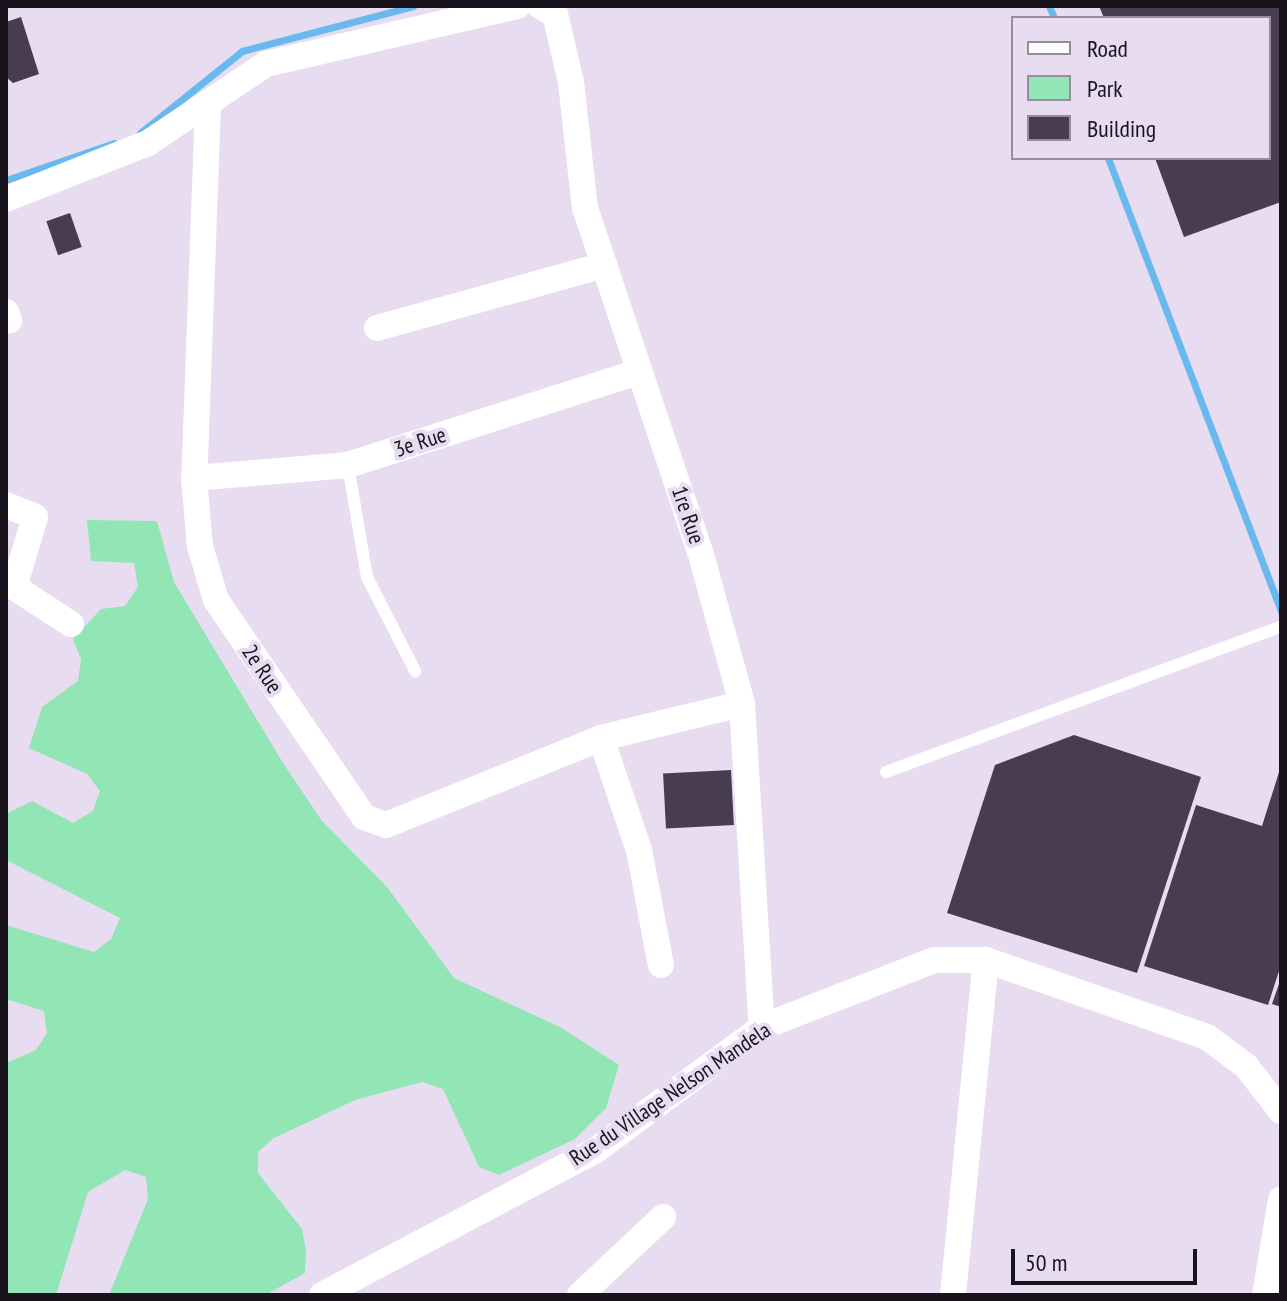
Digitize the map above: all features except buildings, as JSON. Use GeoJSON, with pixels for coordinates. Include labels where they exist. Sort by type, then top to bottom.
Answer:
{"type":"FeatureCollection","features":[{"type":"Feature","properties":{"kind":"street"},"geometry":{"type":"LineString","coordinates":[[6,199],[131,151],[208,105],[266,64],[517,6]]}},
{"type":"Feature","properties":{"kind":"street","name":"1re Rue"},"geometry":{"type":"LineString","coordinates":[[548,10],[585,208],[700,551],[742,704],[762,1027]]}},
{"type":"Feature","properties":{"kind":"street","name":"2e Rue"},"geometry":{"type":"LineString","coordinates":[[208,105],[194,478],[200,546],[216,600],[374,824],[601,738],[742,704]]}},
{"type":"Feature","properties":{"kind":"street"},"geometry":{"type":"LineString","coordinates":[[377,328],[604,265]]}},
{"type":"Feature","properties":{"kind":"street","name":"3e Rue"},"geometry":{"type":"LineString","coordinates":[[194,478],[348,465],[638,372]]}},
{"type":"Feature","properties":{"kind":"street"},"geometry":{"type":"LineString","coordinates":[[6,505],[35,517],[14,587],[71,624]]}},
{"type":"Feature","properties":{"kind":"street"},"geometry":{"type":"LineString","coordinates":[[601,738],[639,850],[661,965]]}},
{"type":"Feature","properties":{"kind":"street","name":"Rue du Village Nelson Mandela"},"geometry":{"type":"LineString","coordinates":[[322,1295],[596,1150],[762,1027],[935,960],[986,960],[1207,1037],[1246,1066],[1281,1111]]}},
{"type":"Feature","properties":{"kind":"street"},"geometry":{"type":"LineString","coordinates":[[953,1295],[986,960]]}},
{"type":"Feature","properties":{"kind":"street"},"geometry":{"type":"LineString","coordinates":[[1265,1295],[1281,1199]]}},
{"type":"Feature","properties":{"kind":"street"},"geometry":{"type":"LineString","coordinates":[[580,1295],[663,1217]]}},
{"type":"Feature","properties":{"kind":"lane"},"geometry":{"type":"LineString","coordinates":[[348,465],[367,577],[415,671]]}},
{"type":"Feature","properties":{"kind":"lane"},"geometry":{"type":"LineString","coordinates":[[886,772],[1281,627]]}},
{"type":"Feature","properties":{"kind":"green space"},"geometry":{"type":"Polygon","coordinates":[[[87,520],[157,521],[174,582],[283,763],[322,821],[387,887],[454,978],[560,1027],[619,1065],[606,1108],[575,1139],[499,1175],[479,1167],[443,1089],[422,1082],[355,1100],[274,1138],[258,1152],[258,1173],[302,1229],[306,1250],[305,1273],[265,1295],[109,1295],[148,1199],[146,1177],[125,1170],[88,1192],[56,1295],[6,1295],[6,1063],[36,1050],[47,1033],[44,1011],[6,999],[6,925],[94,952],[111,939],[120,918],[6,860],[6,814],[32,801],[73,823],[93,811],[100,791],[87,774],[29,748],[42,707],[78,681],[81,659],[73,639],[101,609],[125,606],[138,587],[134,563],[91,561],[87,520]]]}},
{"type":"Feature","properties":{"kind":"waterway"},"geometry":{"type":"LineString","coordinates":[[140,133],[242,51],[413,6]]}},
{"type":"Feature","properties":{"kind":"waterway"},"geometry":{"type":"LineString","coordinates":[[1049,6],[1053,16]]}},
{"type":"Feature","properties":{"kind":"waterway"},"geometry":{"type":"LineString","coordinates":[[6,180],[114,143]]}},
{"type":"Feature","properties":{"kind":"waterway"},"geometry":{"type":"LineString","coordinates":[[1109,160],[1281,611]]}}]}
